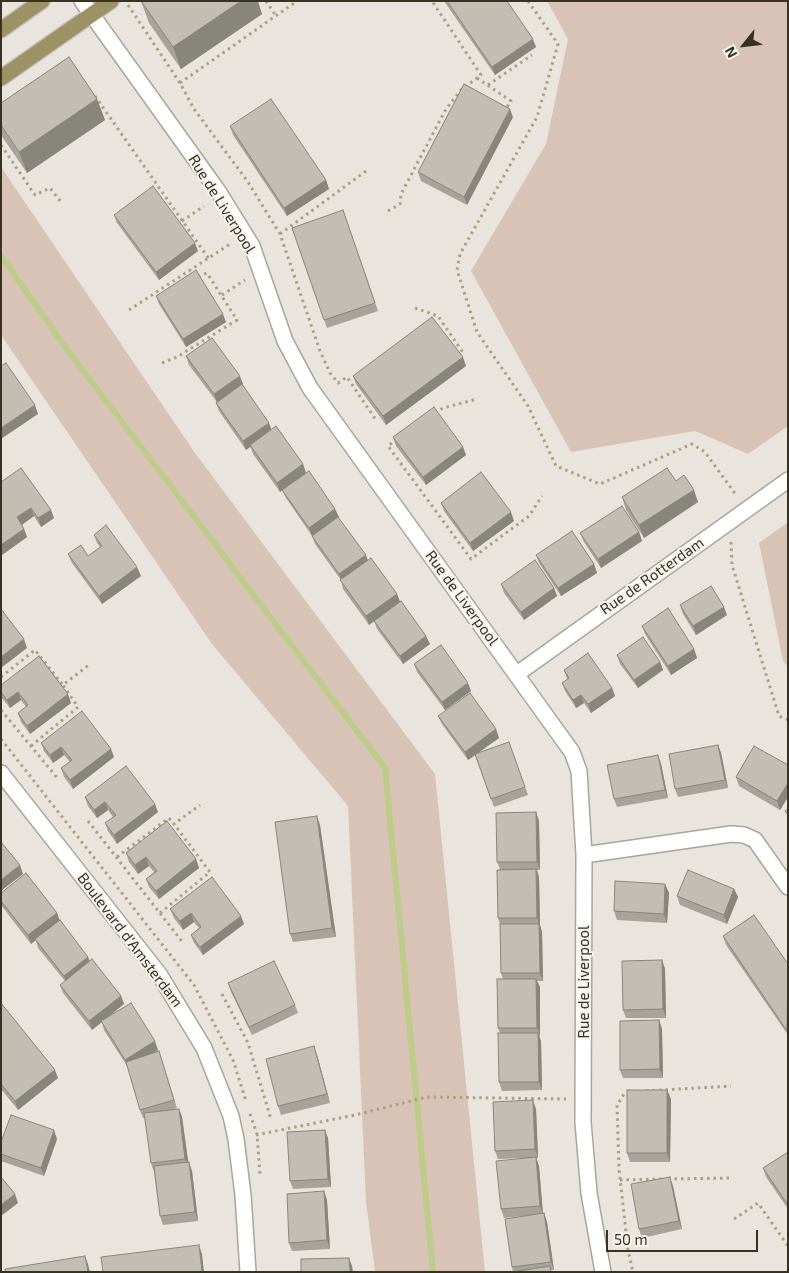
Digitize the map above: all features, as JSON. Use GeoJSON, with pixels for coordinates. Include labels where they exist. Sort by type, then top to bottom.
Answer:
{"type":"FeatureCollection","features":[{"type":"Feature","properties":{"kind":"main road"},"geometry":{"type":"LineString","coordinates":[[1,30],[42,1]]}},
{"type":"Feature","properties":{"kind":"main road"},"geometry":{"type":"LineString","coordinates":[[1,78],[111,1]]}},
{"type":"Feature","properties":{"kind":"street","name":"Rue de Liverpool"},"geometry":{"type":"LineString","coordinates":[[82,1],[218,191],[252,246],[285,341],[310,388],[572,752],[579,770],[584,855],[583,1122],[589,1193],[603,1272]]}},
{"type":"Feature","properties":{"kind":"street","name":"Rue de Rotterdam"},"geometry":{"type":"LineString","coordinates":[[517,674],[788,480]]}},
{"type":"Feature","properties":{"kind":"street","name":"Boulevard d'Amsterdam"},"geometry":{"type":"LineString","coordinates":[[1,773],[159,974],[176,999],[204,1048],[230,1116],[236,1139],[243,1195],[248,1272]]}},
{"type":"Feature","properties":{"kind":"street"},"geometry":{"type":"LineString","coordinates":[[584,855],[731,834],[744,835],[755,840],[788,888]]}},
{"type":"Feature","properties":{"kind":"path"},"geometry":{"type":"LineString","coordinates":[[266,1],[276,16]]}},
{"type":"Feature","properties":{"kind":"path"},"geometry":{"type":"LineString","coordinates":[[180,82],[297,1]]}},
{"type":"Feature","properties":{"kind":"path"},"geometry":{"type":"LineString","coordinates":[[388,211],[400,204],[401,194],[446,109],[461,90],[481,75],[432,1]]}},
{"type":"Feature","properties":{"kind":"path"},"geometry":{"type":"LineString","coordinates":[[528,1],[558,44],[537,117],[460,254],[457,270],[477,332],[528,406],[556,466],[600,484],[692,444],[705,452],[729,483],[745,510]]}},
{"type":"Feature","properties":{"kind":"path"},"geometry":{"type":"LineString","coordinates":[[488,85],[532,55]]}},
{"type":"Feature","properties":{"kind":"path"},"geometry":{"type":"LineString","coordinates":[[477,78],[511,101],[506,109]]}},
{"type":"Feature","properties":{"kind":"path"},"geometry":{"type":"LineString","coordinates":[[94,94],[209,259]]}},
{"type":"Feature","properties":{"kind":"path"},"geometry":{"type":"LineString","coordinates":[[1,144],[35,195],[50,188],[61,202]]}},
{"type":"Feature","properties":{"kind":"path"},"geometry":{"type":"LineString","coordinates":[[280,234],[366,171]]}},
{"type":"Feature","properties":{"kind":"path"},"geometry":{"type":"LineString","coordinates":[[182,221],[204,206]]}},
{"type":"Feature","properties":{"kind":"path"},"geometry":{"type":"LineString","coordinates":[[129,310],[230,244]]}},
{"type":"Feature","properties":{"kind":"path"},"geometry":{"type":"LineString","coordinates":[[162,363],[177,357],[237,320],[208,272],[197,276],[192,270]]}},
{"type":"Feature","properties":{"kind":"path"},"geometry":{"type":"LineString","coordinates":[[222,295],[246,280]]}},
{"type":"Feature","properties":{"kind":"path"},"geometry":{"type":"LineString","coordinates":[[416,308],[438,316],[464,354]]}},
{"type":"Feature","properties":{"kind":"path"},"geometry":{"type":"LineString","coordinates":[[428,416],[443,408],[476,398]]}},
{"type":"Feature","properties":{"kind":"path"},"geometry":{"type":"LineString","coordinates":[[401,435],[388,446],[471,559],[529,516],[542,496]]}},
{"type":"Feature","properties":{"kind":"path"},"geometry":{"type":"LineString","coordinates":[[728,522],[732,565],[779,716],[788,720]]}},
{"type":"Feature","properties":{"kind":"path"},"geometry":{"type":"LineString","coordinates":[[1,677],[35,650],[78,707],[31,746]]}},
{"type":"Feature","properties":{"kind":"path"},"geometry":{"type":"LineString","coordinates":[[63,685],[90,664]]}},
{"type":"Feature","properties":{"kind":"path"},"geometry":{"type":"LineString","coordinates":[[1,710],[59,780]]}},
{"type":"Feature","properties":{"kind":"path"},"geometry":{"type":"LineString","coordinates":[[174,824],[200,805]]}},
{"type":"Feature","properties":{"kind":"path"},"geometry":{"type":"LineString","coordinates":[[117,857],[169,818],[174,824],[210,872],[160,913]]}},
{"type":"Feature","properties":{"kind":"path"},"geometry":{"type":"LineString","coordinates":[[88,821],[184,944]]}},
{"type":"Feature","properties":{"kind":"path"},"geometry":{"type":"LineString","coordinates":[[222,994],[248,1043],[272,1119]]}},
{"type":"Feature","properties":{"kind":"path"},"geometry":{"type":"LineString","coordinates":[[643,1091],[732,1086]]}},
{"type":"Feature","properties":{"kind":"path"},"geometry":{"type":"LineString","coordinates":[[633,1272],[628,1250],[620,1180],[617,1106],[624,1094],[634,1093]]}},
{"type":"Feature","properties":{"kind":"path"},"geometry":{"type":"LineString","coordinates":[[236,1139],[355,1115],[427,1097],[584,1100]]}},
{"type":"Feature","properties":{"kind":"path"},"geometry":{"type":"LineString","coordinates":[[620,1180],[733,1178]]}},
{"type":"Feature","properties":{"kind":"path"},"geometry":{"type":"LineString","coordinates":[[734,1219],[758,1203],[788,1246]]}},
{"type":"Feature","properties":{"kind":"shaded area"},"geometry":{"type":"Polygon","coordinates":[[[547,1],[788,1],[788,426],[748,454],[695,431],[571,452],[471,271],[546,144],[568,39],[547,1]]]}},
{"type":"Feature","properties":{"kind":"shaded area"},"geometry":{"type":"Polygon","coordinates":[[[1,167],[195,453],[435,774],[485,1272],[375,1272],[366,1202],[348,806],[212,644],[1,335],[1,167]]]}},
{"type":"Feature","properties":{"kind":"shaded area"},"geometry":{"type":"Polygon","coordinates":[[[788,522],[788,667],[783,661],[759,543],[788,522]]]}},
{"type":"Feature","properties":{"kind":"building"},"geometry":{"type":"Polygon","coordinates":[[[141,1],[241,1],[173,47],[141,1]]]}},
{"type":"Feature","properties":{"kind":"building"},"geometry":{"type":"Polygon","coordinates":[[[447,1],[507,1],[533,39],[492,67],[447,1]]]}},
{"type":"Feature","properties":{"kind":"building"},"geometry":{"type":"Polygon","coordinates":[[[69,57],[97,99],[19,152],[1,125],[1,103],[69,57]]]}},
{"type":"Feature","properties":{"kind":"building"},"geometry":{"type":"Polygon","coordinates":[[[464,84],[510,109],[464,197],[418,172],[464,84]]]}},
{"type":"Feature","properties":{"kind":"building"},"geometry":{"type":"Polygon","coordinates":[[[271,99],[326,180],[284,208],[230,126],[271,99]]]}},
{"type":"Feature","properties":{"kind":"building"},"geometry":{"type":"Polygon","coordinates":[[[153,186],[195,243],[156,272],[114,215],[153,186]]]}},
{"type":"Feature","properties":{"kind":"building"},"geometry":{"type":"Polygon","coordinates":[[[343,210],[375,303],[324,320],[292,228],[343,210]]]}},
{"type":"Feature","properties":{"kind":"building"},"geometry":{"type":"Polygon","coordinates":[[[196,270],[223,314],[183,339],[156,296],[196,270]]]}},
{"type":"Feature","properties":{"kind":"building"},"geometry":{"type":"Polygon","coordinates":[[[432,317],[463,357],[383,416],[353,376],[432,317]]]}},
{"type":"Feature","properties":{"kind":"building"},"geometry":{"type":"Polygon","coordinates":[[[212,338],[240,376],[214,394],[186,356],[212,338]]]}},
{"type":"Feature","properties":{"kind":"building"},"geometry":{"type":"Polygon","coordinates":[[[6,363],[35,405],[1,428],[1,366],[6,363]]]}},
{"type":"Feature","properties":{"kind":"building"},"geometry":{"type":"Polygon","coordinates":[[[242,384],[269,423],[243,441],[216,403],[242,384]]]}},
{"type":"Feature","properties":{"kind":"building"},"geometry":{"type":"Polygon","coordinates":[[[434,407],[463,447],[423,477],[393,437],[434,407]]]}},
{"type":"Feature","properties":{"kind":"building"},"geometry":{"type":"Polygon","coordinates":[[[276,426],[303,464],[277,483],[250,445],[276,426]]]}},
{"type":"Feature","properties":{"kind":"building"},"geometry":{"type":"Polygon","coordinates":[[[21,468],[51,510],[38,518],[31,508],[17,517],[24,529],[1,545],[1,482],[21,468]]]}},
{"type":"Feature","properties":{"kind":"building"},"geometry":{"type":"Polygon","coordinates":[[[667,468],[676,481],[684,475],[694,490],[639,525],[622,497],[667,468]]]}},
{"type":"Feature","properties":{"kind":"building"},"geometry":{"type":"Polygon","coordinates":[[[309,471],[335,509],[309,528],[282,490],[309,471]]]}},
{"type":"Feature","properties":{"kind":"building"},"geometry":{"type":"Polygon","coordinates":[[[481,472],[511,512],[470,543],[441,503],[481,472]]]}},
{"type":"Feature","properties":{"kind":"building"},"geometry":{"type":"Polygon","coordinates":[[[622,506],[639,532],[598,559],[580,533],[622,506]]]}},
{"type":"Feature","properties":{"kind":"building"},"geometry":{"type":"Polygon","coordinates":[[[338,517],[366,555],[339,574],[312,536],[338,517]]]}},
{"type":"Feature","properties":{"kind":"building"},"geometry":{"type":"Polygon","coordinates":[[[106,525],[137,567],[99,596],[68,554],[81,545],[88,556],[102,546],[94,535],[106,525]]]}},
{"type":"Feature","properties":{"kind":"building"},"geometry":{"type":"Polygon","coordinates":[[[572,531],[594,564],[558,588],[536,555],[572,531]]]}},
{"type":"Feature","properties":{"kind":"building"},"geometry":{"type":"Polygon","coordinates":[[[371,558],[397,594],[366,616],[340,580],[371,558]]]}},
{"type":"Feature","properties":{"kind":"building"},"geometry":{"type":"Polygon","coordinates":[[[535,560],[554,588],[521,612],[501,584],[535,560]]]}},
{"type":"Feature","properties":{"kind":"building"},"geometry":{"type":"Polygon","coordinates":[[[711,586],[724,607],[693,626],[680,605],[711,586]]]}},
{"type":"Feature","properties":{"kind":"building"},"geometry":{"type":"Polygon","coordinates":[[[401,601],[426,636],[400,656],[374,621],[401,601]]]}},
{"type":"Feature","properties":{"kind":"building"},"geometry":{"type":"Polygon","coordinates":[[[668,608],[694,649],[668,666],[642,626],[668,608]]]}},
{"type":"Feature","properties":{"kind":"building"},"geometry":{"type":"Polygon","coordinates":[[[1,609],[24,639],[1,657],[1,609]]]}},
{"type":"Feature","properties":{"kind":"building"},"geometry":{"type":"Polygon","coordinates":[[[643,637],[660,662],[634,680],[617,655],[643,637]]]}},
{"type":"Feature","properties":{"kind":"building"},"geometry":{"type":"Polygon","coordinates":[[[441,645],[468,683],[442,702],[414,664],[441,645]]]}},
{"type":"Feature","properties":{"kind":"building"},"geometry":{"type":"Polygon","coordinates":[[[588,653],[612,688],[588,704],[581,695],[573,700],[562,683],[569,678],[564,670],[588,653]]]}},
{"type":"Feature","properties":{"kind":"building"},"geometry":{"type":"Polygon","coordinates":[[[39,656],[68,694],[27,726],[18,713],[28,705],[18,692],[7,700],[1,692],[1,685],[39,656]]]}},
{"type":"Feature","properties":{"kind":"building"},"geometry":{"type":"Polygon","coordinates":[[[470,693],[496,729],[465,752],[438,716],[470,693]]]}},
{"type":"Feature","properties":{"kind":"building"},"geometry":{"type":"Polygon","coordinates":[[[82,711],[111,749],[70,780],[61,768],[72,760],[61,747],[50,755],[41,743],[82,711]]]}},
{"type":"Feature","properties":{"kind":"building"},"geometry":{"type":"Polygon","coordinates":[[[509,742],[525,787],[491,799],[475,754],[509,742]]]}},
{"type":"Feature","properties":{"kind":"building"},"geometry":{"type":"Polygon","coordinates":[[[718,745],[725,780],[675,789],[669,754],[718,745]]]}},
{"type":"Feature","properties":{"kind":"building"},"geometry":{"type":"Polygon","coordinates":[[[754,746],[788,765],[788,783],[777,801],[736,777],[754,746]]]}},
{"type":"Feature","properties":{"kind":"building"},"geometry":{"type":"Polygon","coordinates":[[[658,755],[665,790],[614,799],[607,765],[658,755]]]}},
{"type":"Feature","properties":{"kind":"building"},"geometry":{"type":"Polygon","coordinates":[[[126,766],[155,804],[114,835],[105,823],[116,815],[105,802],[94,810],[85,797],[126,766]]]}},
{"type":"Feature","properties":{"kind":"building"},"geometry":{"type":"Polygon","coordinates":[[[536,812],[537,862],[497,862],[496,813],[536,812]]]}},
{"type":"Feature","properties":{"kind":"building"},"geometry":{"type":"Polygon","coordinates":[[[317,816],[332,928],[290,934],[275,822],[317,816]]]}},
{"type":"Feature","properties":{"kind":"building"},"geometry":{"type":"Polygon","coordinates":[[[167,821],[196,859],[156,891],[146,879],[157,871],[146,857],[135,865],[126,853],[167,821]]]}},
{"type":"Feature","properties":{"kind":"building"},"geometry":{"type":"Polygon","coordinates":[[[1,842],[20,865],[1,880],[1,842]]]}},
{"type":"Feature","properties":{"kind":"building"},"geometry":{"type":"Polygon","coordinates":[[[536,869],[537,918],[498,918],[497,870],[536,869]]]}},
{"type":"Feature","properties":{"kind":"building"},"geometry":{"type":"Polygon","coordinates":[[[688,870],[734,889],[724,915],[677,896],[688,870]]]}},
{"type":"Feature","properties":{"kind":"building"},"geometry":{"type":"Polygon","coordinates":[[[26,873],[57,913],[28,935],[1,901],[1,893],[26,873]]]}},
{"type":"Feature","properties":{"kind":"building"},"geometry":{"type":"Polygon","coordinates":[[[212,877],[241,916],[200,947],[191,935],[201,927],[191,913],[180,921],[170,909],[212,877]]]}},
{"type":"Feature","properties":{"kind":"building"},"geometry":{"type":"Polygon","coordinates":[[[615,881],[665,884],[664,914],[614,911],[615,881]]]}},
{"type":"Feature","properties":{"kind":"building"},"geometry":{"type":"Polygon","coordinates":[[[754,915],[788,964],[787,1031],[723,936],[754,915]]]}},
{"type":"Feature","properties":{"kind":"building"},"geometry":{"type":"Polygon","coordinates":[[[60,920],[88,957],[64,976],[35,939],[60,920]]]}},
{"type":"Feature","properties":{"kind":"building"},"geometry":{"type":"Polygon","coordinates":[[[500,924],[539,924],[540,973],[501,973],[500,924]]]}},
{"type":"Feature","properties":{"kind":"building"},"geometry":{"type":"Polygon","coordinates":[[[92,959],[121,996],[89,1021],[60,985],[92,959]]]}},
{"type":"Feature","properties":{"kind":"building"},"geometry":{"type":"Polygon","coordinates":[[[662,960],[663,1009],[623,1010],[622,961],[662,960]]]}},
{"type":"Feature","properties":{"kind":"building"},"geometry":{"type":"Polygon","coordinates":[[[274,961],[295,1005],[249,1027],[228,983],[274,961]]]}},
{"type":"Feature","properties":{"kind":"building"},"geometry":{"type":"Polygon","coordinates":[[[497,979],[536,979],[537,1028],[498,1028],[497,979]]]}},
{"type":"Feature","properties":{"kind":"building"},"geometry":{"type":"Polygon","coordinates":[[[1,1003],[55,1070],[15,1101],[1,1084],[1,1003]]]}},
{"type":"Feature","properties":{"kind":"building"},"geometry":{"type":"Polygon","coordinates":[[[131,1003],[155,1041],[125,1060],[101,1021],[131,1003]]]}},
{"type":"Feature","properties":{"kind":"building"},"geometry":{"type":"Polygon","coordinates":[[[659,1020],[660,1069],[620,1070],[620,1021],[659,1020]]]}},
{"type":"Feature","properties":{"kind":"building"},"geometry":{"type":"Polygon","coordinates":[[[498,1033],[538,1033],[539,1082],[499,1082],[498,1033]]]}},
{"type":"Feature","properties":{"kind":"building"},"geometry":{"type":"Polygon","coordinates":[[[314,1046],[327,1094],[278,1106],[266,1059],[314,1046]]]}},
{"type":"Feature","properties":{"kind":"building"},"geometry":{"type":"Polygon","coordinates":[[[159,1051],[174,1100],[140,1110],[126,1062],[159,1051]]]}},
{"type":"Feature","properties":{"kind":"building"},"geometry":{"type":"Polygon","coordinates":[[[627,1090],[667,1090],[667,1153],[627,1153],[627,1090]]]}},
{"type":"Feature","properties":{"kind":"building"},"geometry":{"type":"Polygon","coordinates":[[[533,1100],[535,1149],[495,1151],[493,1102],[533,1100]]]}},
{"type":"Feature","properties":{"kind":"building"},"geometry":{"type":"Polygon","coordinates":[[[179,1109],[185,1159],[151,1163],[144,1113],[179,1109]]]}},
{"type":"Feature","properties":{"kind":"building"},"geometry":{"type":"Polygon","coordinates":[[[11,1115],[54,1130],[41,1168],[1,1154],[1,1142],[11,1115]]]}},
{"type":"Feature","properties":{"kind":"building"},"geometry":{"type":"Polygon","coordinates":[[[325,1130],[328,1179],[290,1181],[287,1132],[325,1130]]]}},
{"type":"Feature","properties":{"kind":"building"},"geometry":{"type":"Polygon","coordinates":[[[788,1152],[788,1205],[763,1168],[788,1152]]]}},
{"type":"Feature","properties":{"kind":"building"},"geometry":{"type":"Polygon","coordinates":[[[536,1157],[540,1206],[501,1209],[496,1161],[536,1157]]]}},
{"type":"Feature","properties":{"kind":"building"},"geometry":{"type":"Polygon","coordinates":[[[189,1162],[195,1212],[160,1216],[154,1166],[189,1162]]]}},
{"type":"Feature","properties":{"kind":"building"},"geometry":{"type":"Polygon","coordinates":[[[1,1177],[15,1194],[1,1205],[1,1177]]]}},
{"type":"Feature","properties":{"kind":"building"},"geometry":{"type":"Polygon","coordinates":[[[670,1177],[679,1221],[639,1229],[631,1184],[670,1177]]]}},
{"type":"Feature","properties":{"kind":"building"},"geometry":{"type":"Polygon","coordinates":[[[324,1191],[327,1240],[289,1243],[287,1194],[324,1191]]]}},
{"type":"Feature","properties":{"kind":"building"},"geometry":{"type":"Polygon","coordinates":[[[544,1213],[551,1262],[512,1267],[505,1219],[544,1213]]]}},
{"type":"Feature","properties":{"kind":"building"},"geometry":{"type":"Polygon","coordinates":[[[199,1245],[202,1272],[103,1272],[101,1257],[199,1245]]]}},
{"type":"Feature","properties":{"kind":"building"},"geometry":{"type":"Polygon","coordinates":[[[85,1256],[88,1272],[5,1272],[5,1269],[85,1256]]]}},
{"type":"Feature","properties":{"kind":"building"},"geometry":{"type":"Polygon","coordinates":[[[349,1258],[350,1272],[301,1272],[301,1259],[349,1258]]]}},
{"type":"Feature","properties":{"kind":"building"},"geometry":{"type":"Polygon","coordinates":[[[550,1266],[551,1272],[512,1272],[550,1266]]]}},
{"type":"Feature","properties":{"kind":"waterway"},"geometry":{"type":"LineString","coordinates":[[1,256],[69,352],[385,768],[433,1272]]}}]}
